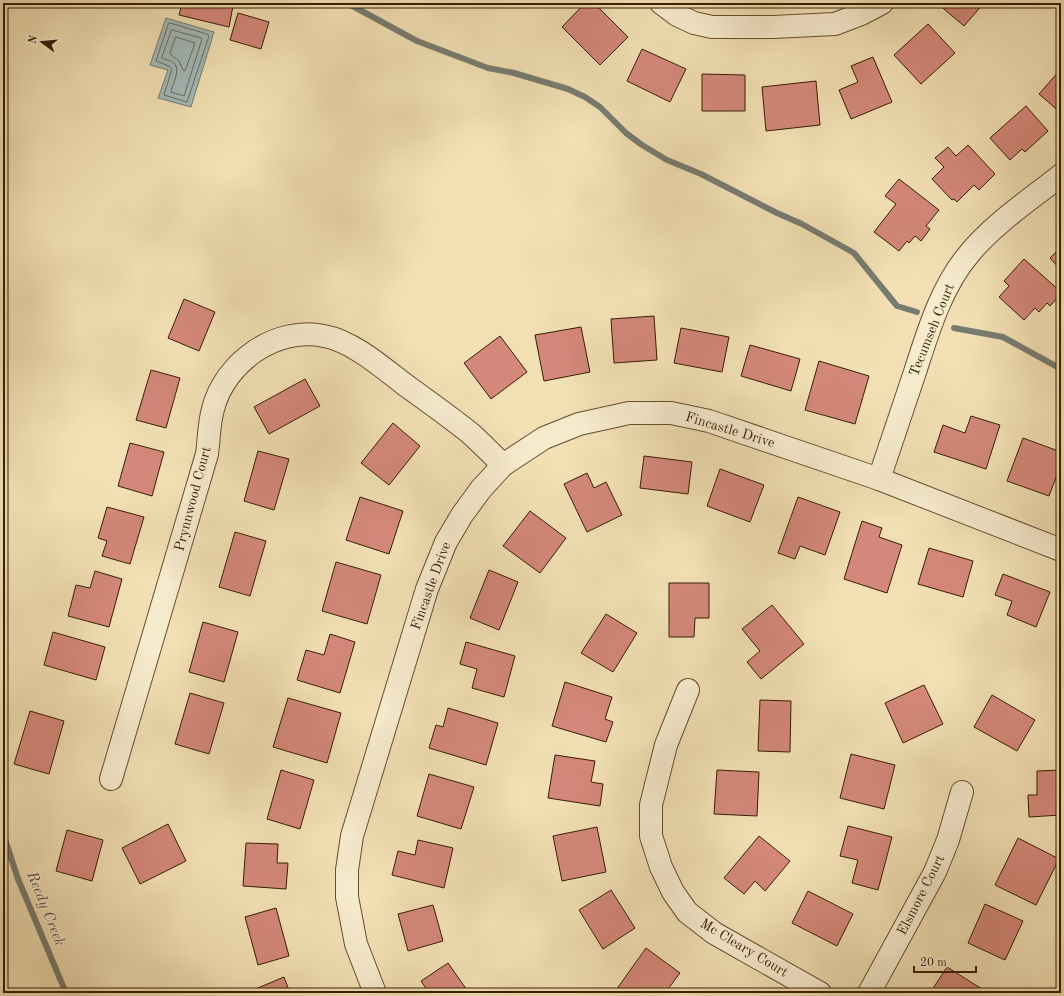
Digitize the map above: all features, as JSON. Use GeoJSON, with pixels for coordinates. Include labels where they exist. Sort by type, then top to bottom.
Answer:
{"type":"FeatureCollection","features":[{"type":"Feature","properties":{"kind":"street"},"geometry":{"type":"LineString","coordinates":[[661,3],[677,15],[694,23],[712,27],[773,27],[834,24],[860,14],[882,3]]}},
{"type":"Feature","properties":{"kind":"street","name":"Tecumseh Court"},"geometry":{"type":"LineString","coordinates":[[879,479],[925,342],[940,303],[951,281],[968,254],[989,233],[1061,175]]}},
{"type":"Feature","properties":{"kind":"street","name":"Prynnwood Court"},"geometry":{"type":"LineString","coordinates":[[111,779],[208,454],[213,409],[219,392],[229,374],[243,360],[270,342],[299,334],[324,336],[344,343],[375,362],[470,434],[503,465]]}},
{"type":"Feature","properties":{"kind":"street","name":"Fincastle Drive"},"geometry":{"type":"LineString","coordinates":[[375,993],[356,944],[347,897],[347,870],[352,836],[427,589],[446,542],[462,515],[481,489],[503,465],[544,438],[579,424],[629,412],[671,413],[709,421],[879,479],[1061,550]]}},
{"type":"Feature","properties":{"kind":"street","name":"Mc Cleary Court"},"geometry":{"type":"LineString","coordinates":[[688,690],[666,745],[651,805],[651,836],[661,867],[673,892],[687,912],[714,933],[820,993]]}},
{"type":"Feature","properties":{"kind":"street","name":"Elsmore Court"},"geometry":{"type":"LineString","coordinates":[[869,993],[935,872],[948,840],[962,792]]}},
{"type":"Feature","properties":{"kind":"water"},"geometry":{"type":"Polygon","coordinates":[[[166,18],[214,32],[191,107],[158,98],[168,70],[150,65],[166,18]]]}},
{"type":"Feature","properties":{"kind":"building"},"geometry":{"type":"Polygon","coordinates":[[[182,3],[218,3],[233,6],[229,27],[179,15],[182,3]]]}},
{"type":"Feature","properties":{"kind":"building"},"geometry":{"type":"Polygon","coordinates":[[[585,3],[594,3],[628,37],[600,65],[562,27],[585,3]]]}},
{"type":"Feature","properties":{"kind":"building"},"geometry":{"type":"Polygon","coordinates":[[[937,3],[984,3],[964,26],[937,3]]]}},
{"type":"Feature","properties":{"kind":"building"},"geometry":{"type":"Polygon","coordinates":[[[238,13],[269,22],[261,49],[230,40],[238,13]]]}},
{"type":"Feature","properties":{"kind":"building"},"geometry":{"type":"Polygon","coordinates":[[[928,24],[955,53],[921,84],[894,55],[928,24]]]}},
{"type":"Feature","properties":{"kind":"building"},"geometry":{"type":"Polygon","coordinates":[[[642,49],[686,69],[670,102],[627,81],[642,49]]]}},
{"type":"Feature","properties":{"kind":"building"},"geometry":{"type":"Polygon","coordinates":[[[873,57],[892,102],[851,119],[839,90],[858,82],[851,66],[873,57]]]}},
{"type":"Feature","properties":{"kind":"building"},"geometry":{"type":"Polygon","coordinates":[[[1061,69],[1061,113],[1039,94],[1061,69]]]}},
{"type":"Feature","properties":{"kind":"building"},"geometry":{"type":"Polygon","coordinates":[[[702,74],[745,75],[745,111],[702,111],[702,74]]]}},
{"type":"Feature","properties":{"kind":"building"},"geometry":{"type":"Polygon","coordinates":[[[816,81],[820,125],[766,131],[762,87],[816,81]]]}},
{"type":"Feature","properties":{"kind":"building"},"geometry":{"type":"Polygon","coordinates":[[[1026,106],[1048,131],[1025,152],[1022,149],[1010,160],[990,138],[1026,106]]]}},
{"type":"Feature","properties":{"kind":"building"},"geometry":{"type":"Polygon","coordinates":[[[968,145],[995,174],[979,190],[974,185],[957,202],[954,199],[952,200],[932,179],[944,167],[935,158],[948,147],[956,156],[968,145]]]}},
{"type":"Feature","properties":{"kind":"building"},"geometry":{"type":"Polygon","coordinates":[[[899,179],[939,210],[926,226],[930,229],[921,241],[915,236],[909,243],[907,241],[899,251],[874,232],[896,204],[885,196],[899,179]]]}},
{"type":"Feature","properties":{"kind":"building"},"geometry":{"type":"Polygon","coordinates":[[[1061,247],[1061,270],[1050,258],[1061,247]]]}},
{"type":"Feature","properties":{"kind":"building"},"geometry":{"type":"Polygon","coordinates":[[[1024,259],[1061,292],[1061,294],[1050,306],[1047,303],[1039,312],[1035,308],[1024,320],[999,297],[1009,286],[1004,281],[1024,259]]]}},
{"type":"Feature","properties":{"kind":"building"},"geometry":{"type":"Polygon","coordinates":[[[184,299],[215,312],[199,351],[168,338],[184,299]]]}},
{"type":"Feature","properties":{"kind":"building"},"geometry":{"type":"Polygon","coordinates":[[[654,316],[657,360],[614,363],[611,319],[654,316]]]}},
{"type":"Feature","properties":{"kind":"building"},"geometry":{"type":"Polygon","coordinates":[[[581,327],[590,372],[544,381],[535,335],[581,327]]]}},
{"type":"Feature","properties":{"kind":"building"},"geometry":{"type":"Polygon","coordinates":[[[681,328],[729,337],[722,372],[674,363],[681,328]]]}},
{"type":"Feature","properties":{"kind":"building"},"geometry":{"type":"Polygon","coordinates":[[[500,336],[527,372],[491,399],[464,363],[500,336]]]}},
{"type":"Feature","properties":{"kind":"building"},"geometry":{"type":"Polygon","coordinates":[[[750,345],[800,359],[791,391],[741,376],[750,345]]]}},
{"type":"Feature","properties":{"kind":"building"},"geometry":{"type":"Polygon","coordinates":[[[819,361],[869,376],[855,424],[805,410],[819,361]]]}},
{"type":"Feature","properties":{"kind":"building"},"geometry":{"type":"Polygon","coordinates":[[[151,370],[180,378],[166,428],[136,420],[151,370]]]}},
{"type":"Feature","properties":{"kind":"building"},"geometry":{"type":"Polygon","coordinates":[[[305,379],[320,406],[269,434],[254,407],[305,379]]]}},
{"type":"Feature","properties":{"kind":"building"},"geometry":{"type":"Polygon","coordinates":[[[971,416],[1000,425],[986,469],[934,452],[943,425],[965,433],[971,416]]]}},
{"type":"Feature","properties":{"kind":"building"},"geometry":{"type":"Polygon","coordinates":[[[393,423],[420,446],[389,485],[361,463],[393,423]]]}},
{"type":"Feature","properties":{"kind":"building"},"geometry":{"type":"Polygon","coordinates":[[[1023,438],[1061,452],[1061,464],[1049,496],[1007,481],[1023,438]]]}},
{"type":"Feature","properties":{"kind":"building"},"geometry":{"type":"Polygon","coordinates":[[[130,443],[164,452],[152,496],[118,486],[130,443]]]}},
{"type":"Feature","properties":{"kind":"building"},"geometry":{"type":"Polygon","coordinates":[[[258,451],[289,459],[274,510],[244,501],[258,451]]]}},
{"type":"Feature","properties":{"kind":"building"},"geometry":{"type":"Polygon","coordinates":[[[644,456],[692,462],[688,494],[640,488],[644,456]]]}},
{"type":"Feature","properties":{"kind":"building"},"geometry":{"type":"Polygon","coordinates":[[[720,469],[764,485],[750,522],[707,506],[720,469]]]}},
{"type":"Feature","properties":{"kind":"building"},"geometry":{"type":"Polygon","coordinates":[[[587,473],[594,488],[606,482],[622,515],[587,532],[564,484],[587,473]]]}},
{"type":"Feature","properties":{"kind":"building"},"geometry":{"type":"Polygon","coordinates":[[[360,497],[403,511],[389,554],[346,540],[360,497]]]}},
{"type":"Feature","properties":{"kind":"building"},"geometry":{"type":"Polygon","coordinates":[[[798,497],[840,512],[825,555],[800,546],[795,559],[778,553],[798,497]]]}},
{"type":"Feature","properties":{"kind":"building"},"geometry":{"type":"Polygon","coordinates":[[[107,507],[144,517],[130,564],[102,556],[107,541],[98,538],[107,507]]]}},
{"type":"Feature","properties":{"kind":"building"},"geometry":{"type":"Polygon","coordinates":[[[530,511],[566,538],[540,573],[503,546],[530,511]]]}},
{"type":"Feature","properties":{"kind":"building"},"geometry":{"type":"Polygon","coordinates":[[[862,521],[882,528],[879,537],[902,545],[887,593],[844,579],[862,521]]]}},
{"type":"Feature","properties":{"kind":"building"},"geometry":{"type":"Polygon","coordinates":[[[235,532],[266,541],[250,596],[219,587],[235,532]]]}},
{"type":"Feature","properties":{"kind":"building"},"geometry":{"type":"Polygon","coordinates":[[[929,548],[973,561],[963,597],[918,584],[929,548]]]}},
{"type":"Feature","properties":{"kind":"building"},"geometry":{"type":"Polygon","coordinates":[[[336,562],[381,575],[367,624],[322,611],[336,562]]]}},
{"type":"Feature","properties":{"kind":"building"},"geometry":{"type":"Polygon","coordinates":[[[489,570],[518,582],[499,630],[470,618],[489,570]]]}},
{"type":"Feature","properties":{"kind":"building"},"geometry":{"type":"Polygon","coordinates":[[[95,571],[122,579],[109,627],[68,616],[76,585],[90,588],[95,571]]]}},
{"type":"Feature","properties":{"kind":"building"},"geometry":{"type":"Polygon","coordinates":[[[1003,574],[1050,592],[1036,627],[1007,615],[1012,601],[995,595],[1003,574]]]}},
{"type":"Feature","properties":{"kind":"building"},"geometry":{"type":"Polygon","coordinates":[[[669,583],[709,583],[709,618],[695,618],[694,637],[669,637],[669,583]]]}},
{"type":"Feature","properties":{"kind":"building"},"geometry":{"type":"Polygon","coordinates":[[[772,605],[804,644],[761,679],[747,662],[760,651],[742,629],[772,605]]]}},
{"type":"Feature","properties":{"kind":"building"},"geometry":{"type":"Polygon","coordinates":[[[606,614],[637,633],[613,672],[581,653],[606,614]]]}},
{"type":"Feature","properties":{"kind":"building"},"geometry":{"type":"Polygon","coordinates":[[[203,622],[238,632],[224,682],[189,672],[203,622]]]}},
{"type":"Feature","properties":{"kind":"building"},"geometry":{"type":"Polygon","coordinates":[[[53,632],[105,647],[96,680],[44,665],[53,632]]]}},
{"type":"Feature","properties":{"kind":"building"},"geometry":{"type":"Polygon","coordinates":[[[330,634],[355,642],[340,693],[297,680],[306,650],[324,655],[330,634]]]}},
{"type":"Feature","properties":{"kind":"building"},"geometry":{"type":"Polygon","coordinates":[[[466,642],[515,656],[504,697],[472,688],[477,669],[460,664],[466,642]]]}},
{"type":"Feature","properties":{"kind":"building"},"geometry":{"type":"Polygon","coordinates":[[[565,682],[612,697],[605,719],[613,722],[606,742],[552,726],[565,682]]]}},
{"type":"Feature","properties":{"kind":"building"},"geometry":{"type":"Polygon","coordinates":[[[924,685],[943,724],[903,743],[885,703],[924,685]]]}},
{"type":"Feature","properties":{"kind":"building"},"geometry":{"type":"Polygon","coordinates":[[[190,693],[224,703],[209,754],[175,744],[190,693]]]}},
{"type":"Feature","properties":{"kind":"building"},"geometry":{"type":"Polygon","coordinates":[[[992,695],[1035,720],[1017,751],[974,727],[992,695]]]}},
{"type":"Feature","properties":{"kind":"building"},"geometry":{"type":"Polygon","coordinates":[[[288,698],[341,713],[327,763],[273,747],[288,698]]]}},
{"type":"Feature","properties":{"kind":"building"},"geometry":{"type":"Polygon","coordinates":[[[760,700],[791,701],[790,752],[758,751],[760,700]]]}},
{"type":"Feature","properties":{"kind":"building"},"geometry":{"type":"Polygon","coordinates":[[[448,708],[498,723],[486,765],[429,748],[436,725],[443,727],[448,708]]]}},
{"type":"Feature","properties":{"kind":"building"},"geometry":{"type":"Polygon","coordinates":[[[30,711],[64,721],[49,774],[14,764],[30,711]]]}},
{"type":"Feature","properties":{"kind":"building"},"geometry":{"type":"Polygon","coordinates":[[[851,754],[895,765],[884,809],[840,798],[851,754]]]}},
{"type":"Feature","properties":{"kind":"building"},"geometry":{"type":"Polygon","coordinates":[[[555,755],[595,761],[591,782],[603,784],[600,806],[548,798],[555,755]]]}},
{"type":"Feature","properties":{"kind":"building"},"geometry":{"type":"Polygon","coordinates":[[[281,770],[314,780],[300,829],[267,819],[281,770]]]}},
{"type":"Feature","properties":{"kind":"building"},"geometry":{"type":"Polygon","coordinates":[[[717,770],[759,772],[757,816],[714,814],[717,770]]]}},
{"type":"Feature","properties":{"kind":"building"},"geometry":{"type":"Polygon","coordinates":[[[1061,770],[1061,815],[1029,817],[1028,795],[1037,795],[1037,771],[1061,770]]]}},
{"type":"Feature","properties":{"kind":"building"},"geometry":{"type":"Polygon","coordinates":[[[429,774],[474,787],[461,829],[417,816],[429,774]]]}},
{"type":"Feature","properties":{"kind":"building"},"geometry":{"type":"Polygon","coordinates":[[[168,824],[186,861],[140,884],[122,848],[168,824]]]}},
{"type":"Feature","properties":{"kind":"building"},"geometry":{"type":"Polygon","coordinates":[[[848,826],[892,837],[878,890],[852,883],[858,860],[840,856],[848,826]]]}},
{"type":"Feature","properties":{"kind":"building"},"geometry":{"type":"Polygon","coordinates":[[[597,827],[606,872],[562,881],[553,836],[597,827]]]}},
{"type":"Feature","properties":{"kind":"building"},"geometry":{"type":"Polygon","coordinates":[[[67,830],[103,840],[92,881],[56,871],[67,830]]]}},
{"type":"Feature","properties":{"kind":"building"},"geometry":{"type":"Polygon","coordinates":[[[759,836],[790,861],[765,891],[755,881],[744,894],[724,878],[759,836]]]}},
{"type":"Feature","properties":{"kind":"building"},"geometry":{"type":"Polygon","coordinates":[[[1018,838],[1059,859],[1036,905],[995,885],[1018,838]]]}},
{"type":"Feature","properties":{"kind":"building"},"geometry":{"type":"Polygon","coordinates":[[[418,840],[453,848],[444,888],[392,875],[398,851],[415,855],[418,840]]]}},
{"type":"Feature","properties":{"kind":"building"},"geometry":{"type":"Polygon","coordinates":[[[246,843],[278,844],[277,863],[288,863],[286,889],[243,886],[246,843]]]}},
{"type":"Feature","properties":{"kind":"building"},"geometry":{"type":"Polygon","coordinates":[[[611,890],[635,928],[603,949],[579,910],[611,890]]]}},
{"type":"Feature","properties":{"kind":"building"},"geometry":{"type":"Polygon","coordinates":[[[808,891],[853,914],[837,946],[792,923],[808,891]]]}},
{"type":"Feature","properties":{"kind":"building"},"geometry":{"type":"Polygon","coordinates":[[[985,904],[1023,921],[1005,960],[968,943],[985,904]]]}},
{"type":"Feature","properties":{"kind":"building"},"geometry":{"type":"Polygon","coordinates":[[[433,905],[443,941],[408,951],[398,914],[433,905]]]}},
{"type":"Feature","properties":{"kind":"building"},"geometry":{"type":"Polygon","coordinates":[[[276,908],[289,956],[258,965],[245,917],[276,908]]]}},
{"type":"Feature","properties":{"kind":"building"},"geometry":{"type":"Polygon","coordinates":[[[646,948],[680,973],[665,993],[614,993],[646,948]]]}},
{"type":"Feature","properties":{"kind":"building"},"geometry":{"type":"Polygon","coordinates":[[[448,963],[469,993],[429,993],[421,981],[448,963]]]}},
{"type":"Feature","properties":{"kind":"building"},"geometry":{"type":"Polygon","coordinates":[[[947,967],[982,989],[979,993],[930,993],[947,967]]]}},
{"type":"Feature","properties":{"kind":"building"},"geometry":{"type":"Polygon","coordinates":[[[284,977],[290,993],[246,993],[284,977]]]}},
{"type":"Feature","properties":{"kind":"waterway"},"geometry":{"type":"LineString","coordinates":[[347,3],[417,41],[488,68],[514,73],[568,89],[585,97],[600,107],[626,133],[642,145],[667,160],[701,174],[777,213],[802,224],[854,253],[897,306],[917,312]]}},
{"type":"Feature","properties":{"kind":"waterway"},"geometry":{"type":"LineString","coordinates":[[954,328],[1003,337],[1061,369]]}},
{"type":"Feature","properties":{"kind":"waterway","name":"Reedy Creek"},"geometry":{"type":"LineString","coordinates":[[3,833],[18,879],[66,993]]}}]}
